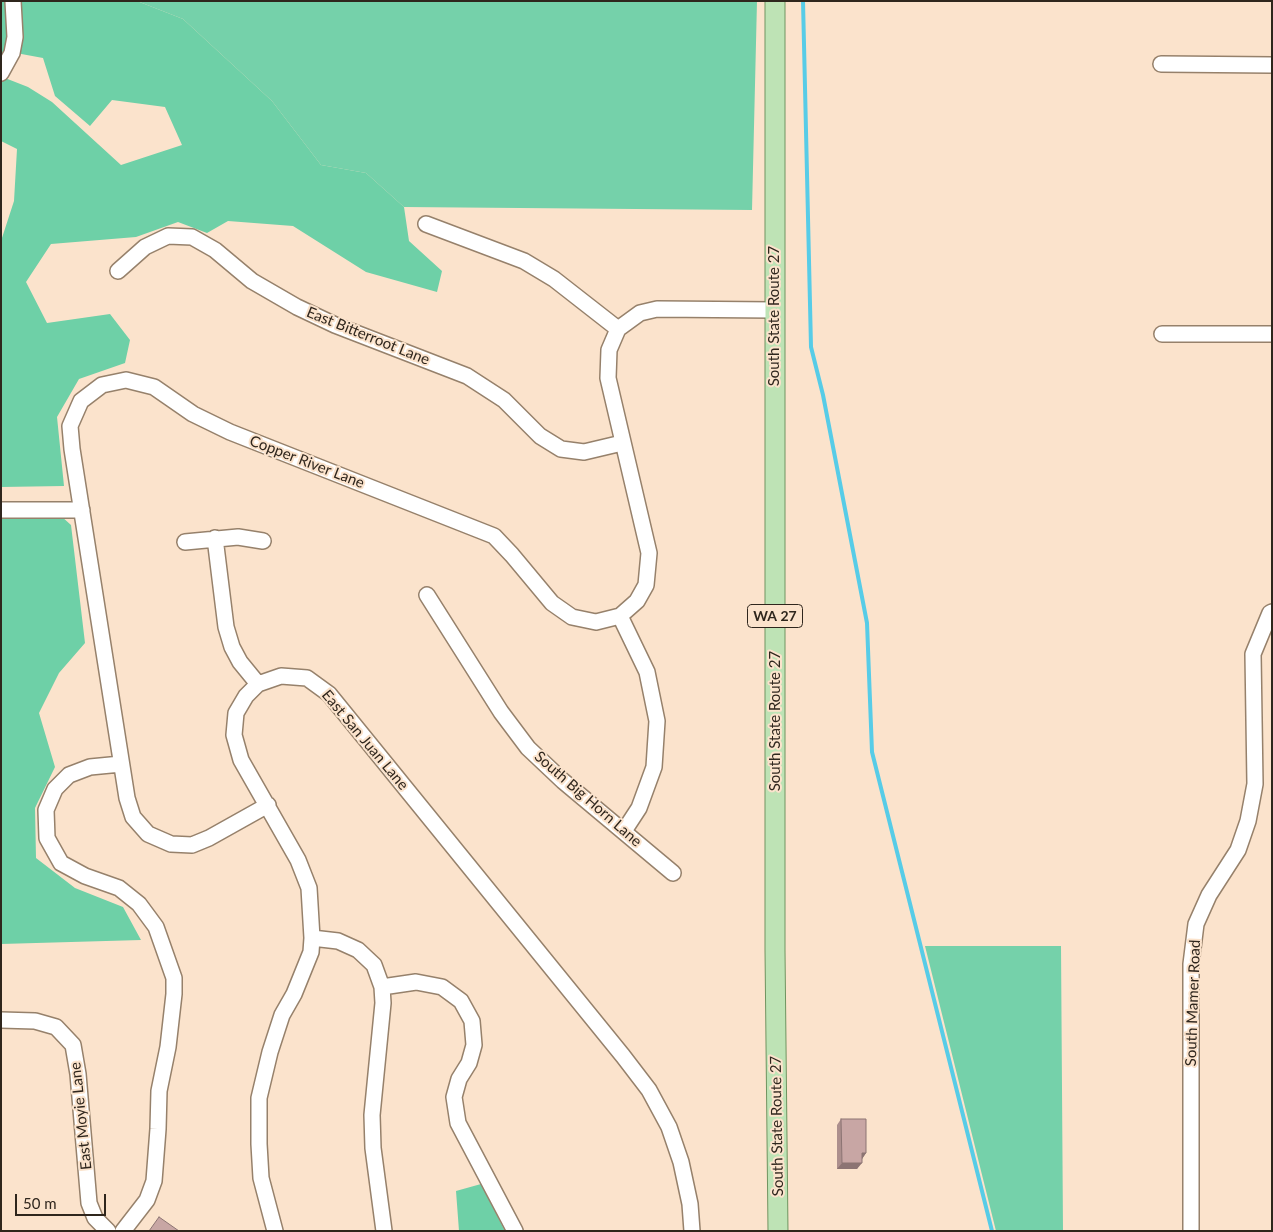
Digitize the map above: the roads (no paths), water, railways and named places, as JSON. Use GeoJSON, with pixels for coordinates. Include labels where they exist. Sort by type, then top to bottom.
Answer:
{"type":"FeatureCollection","features":[{"type":"Feature","properties":{"kind":"main road","name":"South State Route 27"},"geometry":{"type":"LineString","coordinates":[[775,1],[775,950],[778,1231]]}},
{"type":"Feature","properties":{"kind":"street"},"geometry":{"type":"LineString","coordinates":[[1,73],[12,53],[15,37],[13,1]]}},
{"type":"Feature","properties":{"kind":"street"},"geometry":{"type":"LineString","coordinates":[[1161,64],[1272,65]]}},
{"type":"Feature","properties":{"kind":"street"},"geometry":{"type":"LineString","coordinates":[[426,224],[524,261],[554,279],[618,330],[640,314],[657,309],[774,310]]}},
{"type":"Feature","properties":{"kind":"street","name":"East Bitterroot Lane"},"geometry":{"type":"LineString","coordinates":[[118,271],[145,247],[168,236],[192,237],[215,250],[252,281],[296,307],[336,325],[467,376],[504,400],[540,436],[561,449],[584,452],[622,443]]}},
{"type":"Feature","properties":{"kind":"street","name":"Copper River Lane"},"geometry":{"type":"LineString","coordinates":[[268,805],[209,838],[192,844],[171,844],[148,834],[133,817],[127,798],[121,764],[72,448],[70,426],[81,401],[102,386],[126,380],[154,387],[193,414],[230,432],[494,536],[552,604],[572,617],[596,622],[620,616],[637,601],[646,585],[649,553],[608,378],[609,350],[618,330]]}},
{"type":"Feature","properties":{"kind":"street"},"geometry":{"type":"LineString","coordinates":[[1162,334],[1272,334]]}},
{"type":"Feature","properties":{"kind":"street"},"geometry":{"type":"LineString","coordinates":[[1,510],[82,510]]}},
{"type":"Feature","properties":{"kind":"street"},"geometry":{"type":"LineString","coordinates":[[185,542],[238,537],[263,541]]}},
{"type":"Feature","properties":{"kind":"street"},"geometry":{"type":"LineString","coordinates":[[215,538],[226,626],[232,648],[240,662],[258,684],[246,696],[236,713],[234,735],[241,760],[298,860],[309,888],[312,938],[310,952],[302,976],[282,1015],[270,1052],[259,1098],[261,1178],[275,1231]]}},
{"type":"Feature","properties":{"kind":"street","name":"South Big Horn Lane"},"geometry":{"type":"LineString","coordinates":[[426,595],[501,712],[528,748],[563,781],[674,872]]}},
{"type":"Feature","properties":{"kind":"street","name":"South Mamer Road"},"geometry":{"type":"LineString","coordinates":[[1191,1231],[1191,964],[1196,924],[1209,895],[1238,850],[1248,821],[1255,784],[1254,654],[1271,612]]}},
{"type":"Feature","properties":{"kind":"street"},"geometry":{"type":"LineString","coordinates":[[620,616],[647,672],[657,721],[654,767],[639,808],[624,831]]}},
{"type":"Feature","properties":{"kind":"street","name":"East San Juan Lane"},"geometry":{"type":"LineString","coordinates":[[258,684],[281,676],[307,678],[329,694],[623,1056],[648,1090],[669,1127],[685,1178],[690,1204],[692,1231]]}},
{"type":"Feature","properties":{"kind":"street"},"geometry":{"type":"LineString","coordinates":[[121,764],[90,767],[69,775],[54,789],[46,810],[47,838],[61,863],[85,876],[119,888],[139,904],[156,927],[174,978],[168,1047],[159,1090],[154,1181],[147,1200],[123,1231]]}},
{"type":"Feature","properties":{"kind":"street"},"geometry":{"type":"LineString","coordinates":[[312,938],[338,941],[358,950],[374,965],[382,987],[383,1003],[372,1115],[384,1231]]}},
{"type":"Feature","properties":{"kind":"street"},"geometry":{"type":"LineString","coordinates":[[382,987],[416,982],[442,987],[461,1001],[472,1021],[474,1045],[454,1097],[458,1123],[515,1231]]}},
{"type":"Feature","properties":{"kind":"street","name":"East Moyie Lane"},"geometry":{"type":"LineString","coordinates":[[1,1020],[35,1021],[56,1027],[73,1045],[78,1074],[89,1203],[95,1218],[108,1231]]}},
{"type":"Feature","properties":{"kind":"waterway"},"geometry":{"type":"LineString","coordinates":[[803,1],[811,347],[823,395],[867,623],[872,752],[992,1231]]}}]}
